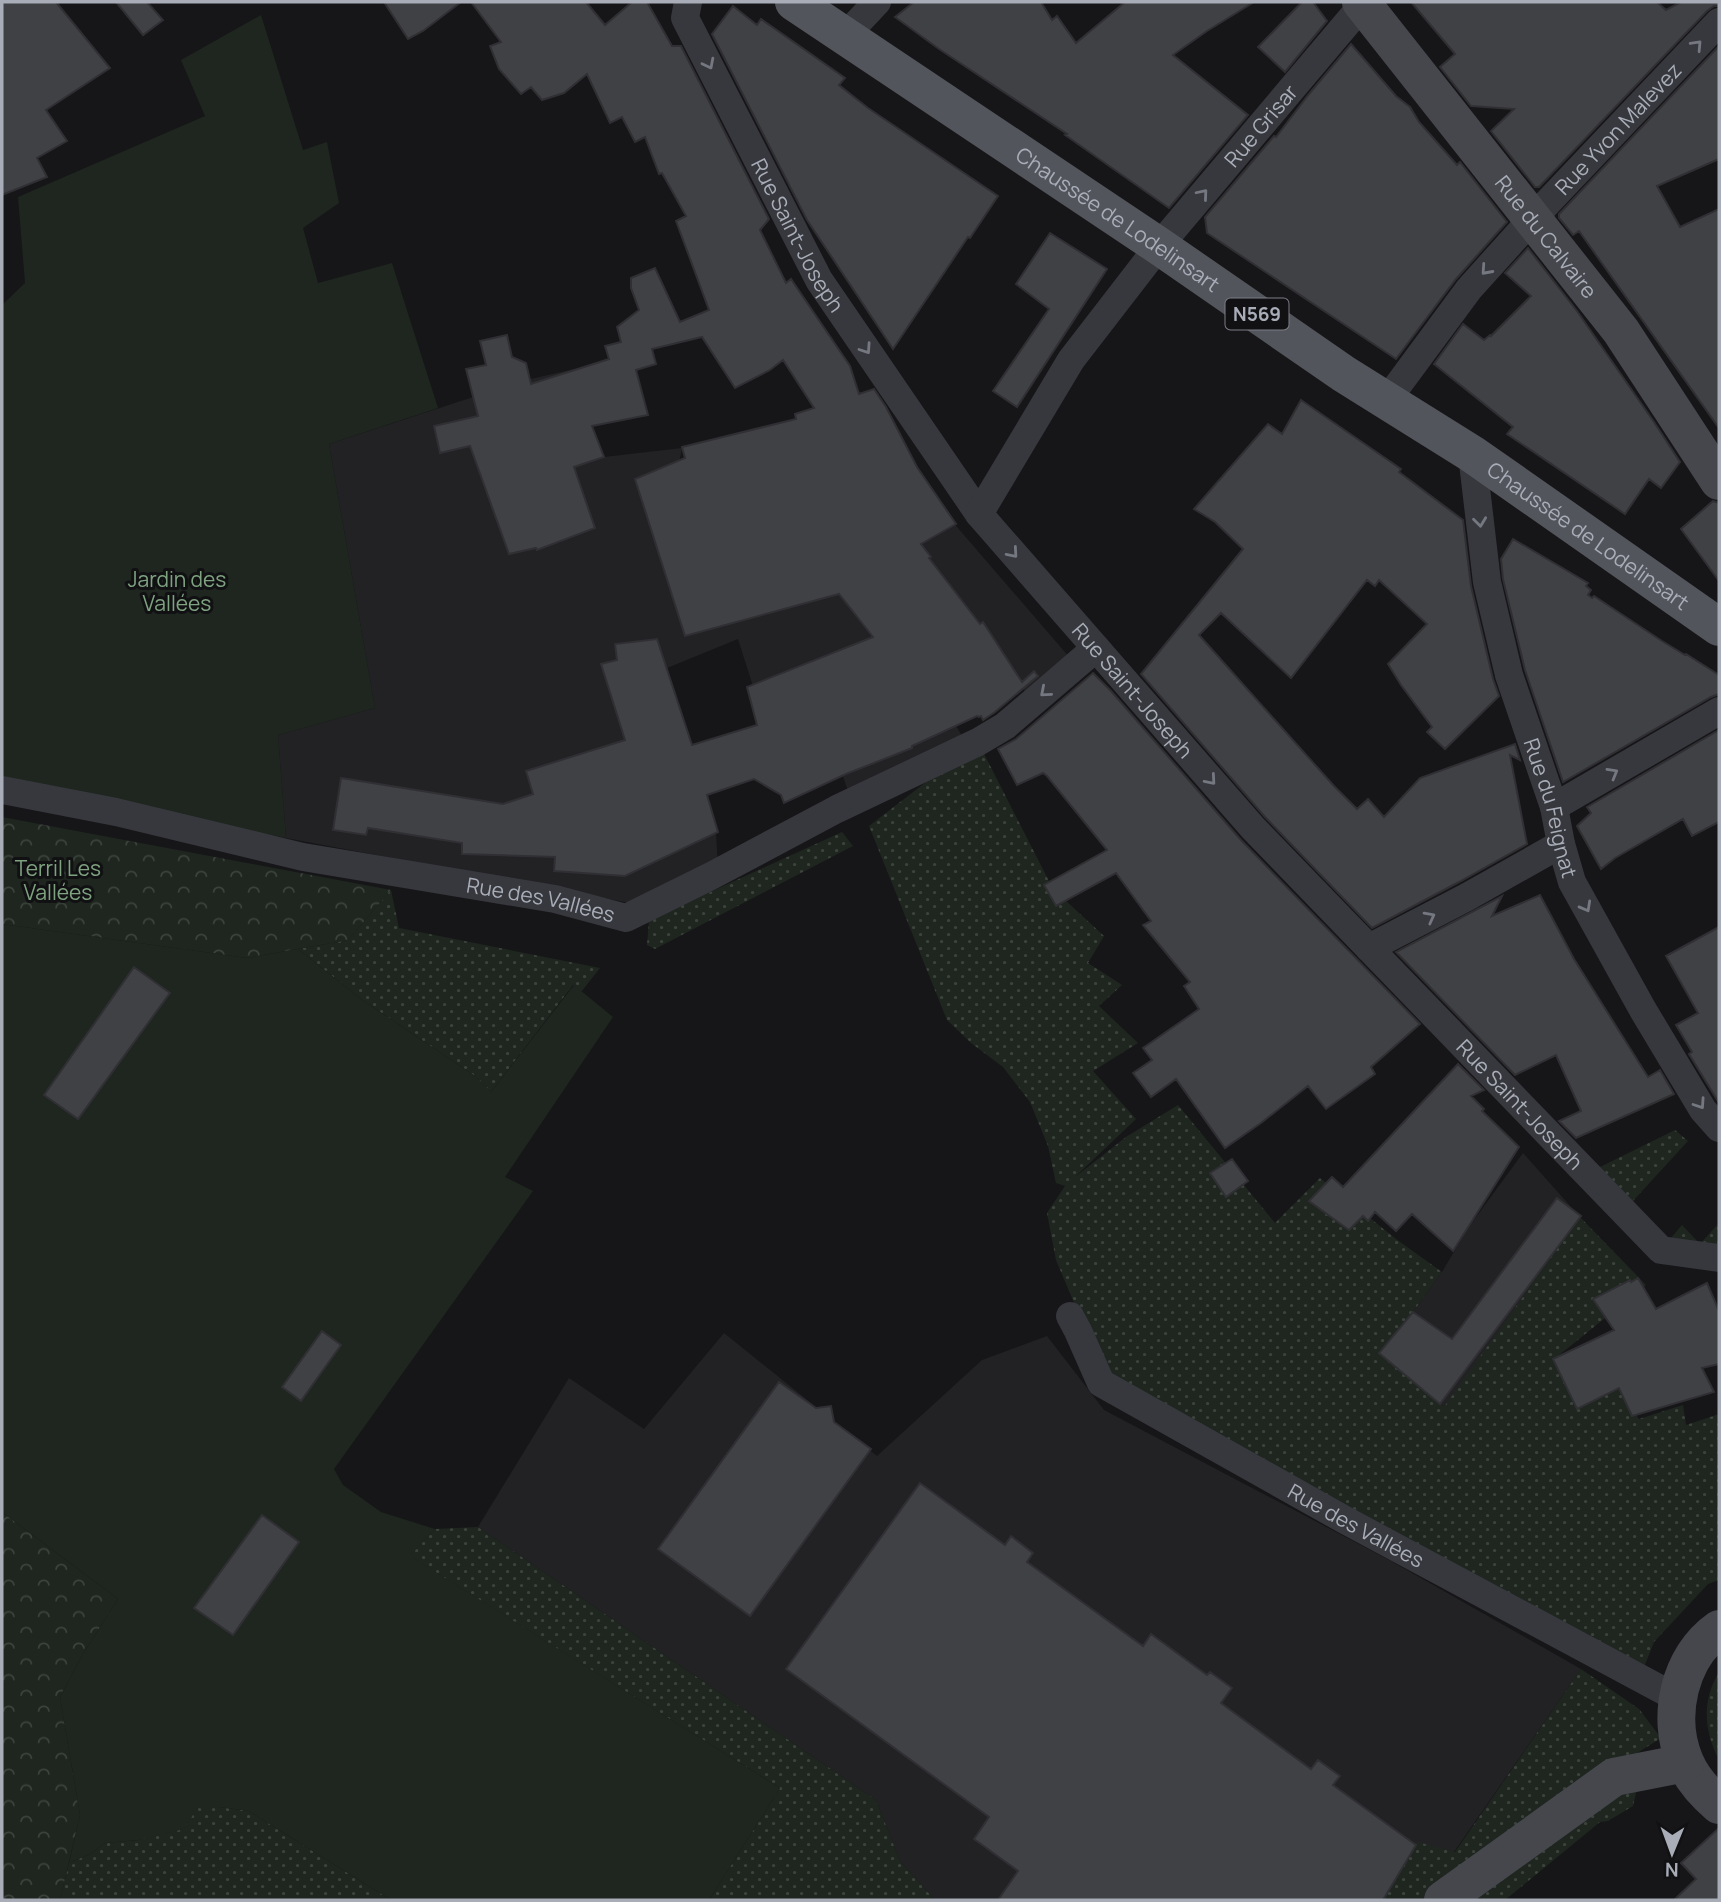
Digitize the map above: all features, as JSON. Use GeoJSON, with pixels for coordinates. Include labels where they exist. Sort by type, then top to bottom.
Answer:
{"type":"FeatureCollection","features":[{"type":"Feature","properties":{"kind":"main road","name":"Chaussée de Lodelinsart"},"geometry":{"type":"LineString","coordinates":[[794,2],[1345,374],[1472,454],[1719,627]]}},
{"type":"Feature","properties":{"kind":"main road","name":"Rue du Calvaire"},"geometry":{"type":"LineString","coordinates":[[1363,2],[1621,331],[1719,481]]}},
{"type":"Feature","properties":{"kind":"main road"},"geometry":{"type":"LineString","coordinates":[[1719,1629],[1710,1635],[1688,1664],[1677,1698],[1676,1731],[1685,1763],[1704,1792],[1719,1805]]}},
{"type":"Feature","properties":{"kind":"main road"},"geometry":{"type":"LineString","coordinates":[[1443,1900],[1614,1777],[1685,1763]]}},
{"type":"Feature","properties":{"kind":"street","name":"Rue Saint-Joseph"},"geometry":{"type":"LineString","coordinates":[[688,2],[685,18],[818,280],[979,513],[1253,828],[1661,1250],[1719,1258]]}},
{"type":"Feature","properties":{"kind":"street"},"geometry":{"type":"LineString","coordinates":[[845,36],[877,2]]}},
{"type":"Feature","properties":{"kind":"street","name":"Rue Grisar"},"geometry":{"type":"LineString","coordinates":[[979,513],[1071,360],[1159,246],[1363,2]]}},
{"type":"Feature","properties":{"kind":"street","name":"Rue Yvon Malevez"},"geometry":{"type":"LineString","coordinates":[[1387,400],[1469,289],[1719,22]]}},
{"type":"Feature","properties":{"kind":"street","name":"Rue du Feignat"},"geometry":{"type":"LineString","coordinates":[[1472,454],[1487,582],[1510,675],[1554,807],[1572,882],[1643,1010],[1703,1110],[1719,1128]]}},
{"type":"Feature","properties":{"kind":"street","name":"Rue des Vallées"},"geometry":{"type":"LineString","coordinates":[[2,790],[116,813],[303,857],[555,899],[626,918],[837,809],[978,742],[1005,726],[1096,648]]}},
{"type":"Feature","properties":{"kind":"street"},"geometry":{"type":"LineString","coordinates":[[1554,807],[1719,711]]}},
{"type":"Feature","properties":{"kind":"street"},"geometry":{"type":"LineString","coordinates":[[1369,948],[1561,844]]}},
{"type":"Feature","properties":{"kind":"street","name":"Rue des Vallées"},"geometry":{"type":"LineString","coordinates":[[1070,1316],[1101,1383],[1371,1535],[1677,1698]]}},
{"type":"Feature","properties":{"kind":"shaded area"},"geometry":{"type":"Polygon","coordinates":[[[583,367],[596,403],[641,390],[648,415],[592,426],[604,457],[682,448],[679,463],[945,513],[1070,658],[1028,696],[997,647],[932,685],[965,741],[848,791],[824,720],[778,765],[738,639],[667,668],[716,832],[718,869],[630,903],[286,838],[278,735],[375,708],[329,444],[522,381],[583,367]]]}},
{"type":"Feature","properties":{"kind":"shaded area"},"geometry":{"type":"Polygon","coordinates":[[[1523,1153],[1580,1217],[1445,1408],[1379,1353],[1442,1272],[1468,1228],[1523,1153]]]}},
{"type":"Feature","properties":{"kind":"shaded area"},"geometry":{"type":"Polygon","coordinates":[[[724,1333],[877,1456],[982,1360],[1047,1336],[1104,1410],[1391,1561],[1581,1669],[1454,1852],[1381,1890],[1350,1900],[935,1900],[900,1861],[876,1800],[478,1527],[569,1378],[644,1429],[724,1333]]]}},
{"type":"Feature","properties":{"kind":"green space","name":"Jardin des Vallées"},"geometry":{"type":"Polygon","coordinates":[[[261,15],[303,150],[327,142],[339,203],[303,228],[318,283],[392,263],[438,408],[329,444],[375,708],[278,735],[286,838],[2,782],[2,305],[25,283],[18,197],[205,116],[181,60],[261,15]]]}},
{"type":"Feature","properties":{"kind":"green space"},"geometry":{"type":"Polygon","coordinates":[[[978,742],[1053,889],[1104,936],[1088,963],[1122,985],[1099,1006],[1138,1043],[1093,1071],[1136,1119],[1075,1177],[1126,1137],[1178,1105],[1275,1223],[1320,1178],[1442,1272],[1379,1353],[1444,1407],[1580,1217],[1646,1285],[1553,1360],[1571,1396],[1609,1372],[1639,1419],[1683,1405],[1686,1425],[1719,1414],[1719,1580],[1708,1584],[1654,1642],[1643,1670],[1110,1388],[1056,1260],[1047,1213],[1065,1186],[1056,1183],[1048,1146],[1030,1102],[1003,1067],[971,1043],[947,1020],[869,826],[978,742]]]}},
{"type":"Feature","properties":{"kind":"green space","name":"Terril Les Vallées"},"geometry":{"type":"Polygon","coordinates":[[[2,817],[391,890],[348,940],[247,958],[2,924],[2,817]]]}},
{"type":"Feature","properties":{"kind":"green space"},"geometry":{"type":"Polygon","coordinates":[[[842,832],[853,846],[655,949],[647,945],[649,920],[842,832]]]}},
{"type":"Feature","properties":{"kind":"green space"},"geometry":{"type":"Polygon","coordinates":[[[391,890],[399,928],[600,968],[581,992],[573,985],[491,1092],[475,1076],[361,999],[298,949],[348,940],[391,890]]]}},
{"type":"Feature","properties":{"kind":"green space"},"geometry":{"type":"Polygon","coordinates":[[[2,924],[247,958],[298,949],[361,999],[475,1076],[491,1092],[574,985],[613,1017],[505,1177],[533,1191],[334,1469],[343,1485],[381,1512],[435,1529],[410,1556],[780,1788],[709,1900],[391,1900],[249,1811],[219,1807],[198,1807],[184,1829],[139,1840],[105,1843],[90,1854],[69,1863],[80,1815],[60,1697],[83,1654],[118,1599],[2,1512],[2,924]]]}},
{"type":"Feature","properties":{"kind":"green space"},"geometry":{"type":"Polygon","coordinates":[[[1675,1130],[1688,1141],[1632,1202],[1598,1168],[1675,1130]]]}},
{"type":"Feature","properties":{"kind":"green space"},"geometry":{"type":"Polygon","coordinates":[[[1719,1223],[1719,1258],[1671,1238],[1682,1225],[1700,1244],[1719,1223]]]}},
{"type":"Feature","properties":{"kind":"green space"},"geometry":{"type":"Polygon","coordinates":[[[2,1512],[118,1599],[83,1654],[60,1697],[80,1815],[60,1900],[2,1900],[2,1512]]]}},
{"type":"Feature","properties":{"kind":"green space"},"geometry":{"type":"Polygon","coordinates":[[[478,1527],[876,1800],[900,1861],[935,1900],[709,1900],[780,1788],[409,1556],[435,1529],[478,1527]]]}},
{"type":"Feature","properties":{"kind":"green space"},"geometry":{"type":"Polygon","coordinates":[[[1581,1669],[1639,1709],[1661,1738],[1515,1830],[1423,1900],[1353,1900],[1381,1890],[1418,1842],[1455,1852],[1581,1669]]]}},
{"type":"Feature","properties":{"kind":"green space"},"geometry":{"type":"Polygon","coordinates":[[[1719,1671],[1719,1759],[1709,1735],[1707,1718],[1710,1692],[1719,1671]]]}},
{"type":"Feature","properties":{"kind":"green space"},"geometry":{"type":"Polygon","coordinates":[[[1637,1789],[1633,1806],[1608,1821],[1600,1822],[1505,1900],[1470,1900],[1617,1792],[1637,1789]]]}},
{"type":"Feature","properties":{"kind":"green space"},"geometry":{"type":"Polygon","coordinates":[[[198,1807],[249,1811],[391,1900],[60,1900],[69,1863],[90,1854],[105,1843],[139,1840],[198,1807]]]}},
{"type":"Feature","properties":{"kind":"building"},"geometry":{"type":"Polygon","coordinates":[[[2,2],[56,2],[110,68],[46,110],[67,141],[37,158],[47,177],[2,195],[2,2]]]}},
{"type":"Feature","properties":{"kind":"building"},"geometry":{"type":"Polygon","coordinates":[[[116,2],[147,2],[163,20],[143,35],[116,2]]]}},
{"type":"Feature","properties":{"kind":"building"},"geometry":{"type":"Polygon","coordinates":[[[384,2],[461,2],[408,39],[384,2]]]}},
{"type":"Feature","properties":{"kind":"building"},"geometry":{"type":"Polygon","coordinates":[[[471,2],[586,2],[605,25],[632,2],[647,2],[672,46],[681,46],[769,219],[760,230],[786,283],[791,279],[850,366],[859,394],[874,389],[917,467],[956,524],[921,544],[931,557],[929,558],[980,624],[983,622],[1022,682],[1034,671],[1038,676],[983,720],[981,716],[977,716],[912,748],[846,774],[784,803],[781,795],[754,779],[707,795],[718,832],[625,876],[554,871],[555,857],[462,854],[462,843],[368,828],[366,835],[333,830],[341,778],[503,804],[533,794],[526,771],[625,740],[601,664],[617,660],[615,644],[657,639],[692,745],[757,725],[747,687],[873,637],[839,594],[685,636],[635,479],[685,458],[682,447],[796,419],[795,414],[814,408],[783,360],[735,388],[702,337],[652,349],[656,364],[636,370],[648,415],[592,426],[604,457],[574,467],[595,528],[537,550],[536,548],[509,554],[470,446],[440,453],[434,426],[478,416],[466,369],[486,365],[480,341],[507,335],[512,357],[526,363],[531,384],[609,359],[605,346],[621,342],[617,327],[639,310],[631,288],[631,278],[655,268],[680,322],[709,310],[676,221],[686,216],[662,173],[659,174],[645,137],[635,142],[622,117],[610,123],[587,74],[564,93],[542,100],[531,87],[521,94],[499,69],[490,46],[501,42],[471,2]]]}},
{"type":"Feature","properties":{"kind":"building"},"geometry":{"type":"Polygon","coordinates":[[[914,2],[1041,2],[1052,20],[1057,16],[1076,43],[1125,2],[1254,2],[1173,55],[1248,115],[1169,208],[1065,135],[1067,134],[895,17],[914,2]]]}},
{"type":"Feature","properties":{"kind":"building"},"geometry":{"type":"Polygon","coordinates":[[[1302,2],[1313,2],[1327,21],[1285,72],[1258,47],[1302,2]]]}},
{"type":"Feature","properties":{"kind":"building"},"geometry":{"type":"Polygon","coordinates":[[[1411,2],[1657,2],[1666,10],[1681,2],[1719,2],[1719,6],[1707,11],[1539,187],[1535,187],[1491,131],[1514,109],[1471,106],[1440,67],[1455,54],[1411,2]]]}},
{"type":"Feature","properties":{"kind":"building"},"geometry":{"type":"Polygon","coordinates":[[[733,6],[757,25],[761,19],[845,78],[839,85],[868,108],[998,196],[893,349],[807,220],[712,34],[733,6]]]}},
{"type":"Feature","properties":{"kind":"building"},"geometry":{"type":"Polygon","coordinates":[[[1351,44],[1396,96],[1410,107],[1419,122],[1457,165],[1460,162],[1507,222],[1456,279],[1396,359],[1207,233],[1205,217],[1274,136],[1276,137],[1351,44]]]}},
{"type":"Feature","properties":{"kind":"building"},"geometry":{"type":"Polygon","coordinates":[[[1719,46],[1719,159],[1657,186],[1680,227],[1719,209],[1719,428],[1579,231],[1573,235],[1559,218],[1559,214],[1719,46]]]}},
{"type":"Feature","properties":{"kind":"building"},"geometry":{"type":"Polygon","coordinates":[[[1050,233],[1107,269],[1017,407],[993,391],[1049,309],[1016,284],[1050,233]]]}},
{"type":"Feature","properties":{"kind":"building"},"geometry":{"type":"Polygon","coordinates":[[[1528,248],[1577,311],[1680,462],[1661,488],[1649,479],[1625,514],[1507,434],[1513,427],[1434,364],[1463,324],[1484,340],[1531,296],[1505,273],[1528,248]]]}},
{"type":"Feature","properties":{"kind":"building"},"geometry":{"type":"Polygon","coordinates":[[[1301,400],[1401,469],[1399,472],[1463,520],[1471,586],[1499,696],[1445,749],[1427,732],[1432,727],[1388,664],[1427,624],[1379,580],[1375,586],[1367,580],[1291,678],[1221,613],[1199,635],[1357,809],[1368,799],[1384,817],[1420,778],[1515,744],[1520,760],[1510,755],[1527,844],[1372,928],[1265,817],[1141,674],[1243,549],[1215,522],[1194,509],[1268,424],[1282,434],[1301,400]]]}},
{"type":"Feature","properties":{"kind":"building"},"geometry":{"type":"Polygon","coordinates":[[[1713,501],[1719,503],[1719,581],[1681,529],[1713,501]]]}},
{"type":"Feature","properties":{"kind":"building"},"geometry":{"type":"Polygon","coordinates":[[[1513,539],[1588,583],[1586,586],[1591,590],[1588,595],[1592,598],[1594,596],[1719,675],[1719,694],[1563,782],[1525,670],[1503,579],[1501,559],[1513,539]]]}},
{"type":"Feature","properties":{"kind":"building"},"geometry":{"type":"Polygon","coordinates":[[[1093,673],[1241,840],[1420,1024],[1371,1067],[1375,1074],[1326,1109],[1308,1086],[1225,1148],[1176,1079],[1151,1097],[1133,1073],[1152,1060],[1143,1048],[1199,1009],[1184,986],[1190,982],[1143,925],[1151,921],[1116,873],[1056,906],[1044,885],[1107,850],[1047,776],[1043,773],[1017,785],[998,749],[1016,739],[1093,673]]]}},
{"type":"Feature","properties":{"kind":"building"},"geometry":{"type":"Polygon","coordinates":[[[1719,730],[1719,822],[1692,836],[1683,819],[1615,858],[1601,869],[1577,826],[1591,813],[1587,807],[1719,730]]]}},
{"type":"Feature","properties":{"kind":"building"},"geometry":{"type":"Polygon","coordinates":[[[1540,895],[1574,959],[1648,1077],[1660,1070],[1674,1094],[1576,1138],[1559,1121],[1581,1111],[1556,1055],[1515,1075],[1396,952],[1502,896],[1492,916],[1540,895]]]}},
{"type":"Feature","properties":{"kind":"building"},"geometry":{"type":"Polygon","coordinates":[[[1719,927],[1719,1103],[1689,1054],[1692,1052],[1676,1025],[1698,1013],[1666,956],[1719,927]]]}},
{"type":"Feature","properties":{"kind":"building"},"geometry":{"type":"Polygon","coordinates":[[[134,967],[170,993],[78,1119],[44,1095],[134,967]]]}},
{"type":"Feature","properties":{"kind":"building"},"geometry":{"type":"Polygon","coordinates":[[[1458,1064],[1484,1090],[1471,1096],[1484,1109],[1482,1111],[1519,1147],[1453,1251],[1412,1214],[1396,1231],[1375,1212],[1368,1221],[1363,1216],[1349,1230],[1309,1201],[1332,1177],[1343,1187],[1458,1064]]]}},
{"type":"Feature","properties":{"kind":"building"},"geometry":{"type":"Polygon","coordinates":[[[1232,1159],[1248,1181],[1226,1197],[1210,1173],[1232,1159]]]}},
{"type":"Feature","properties":{"kind":"building"},"geometry":{"type":"Polygon","coordinates":[[[1557,1198],[1581,1216],[1440,1404],[1379,1353],[1413,1312],[1452,1339],[1557,1198]]]}},
{"type":"Feature","properties":{"kind":"building"},"geometry":{"type":"Polygon","coordinates":[[[1638,1278],[1656,1309],[1707,1283],[1719,1311],[1719,1364],[1702,1368],[1714,1392],[1632,1416],[1619,1388],[1577,1409],[1553,1359],[1614,1330],[1593,1299],[1638,1278]]]}},
{"type":"Feature","properties":{"kind":"building"},"geometry":{"type":"Polygon","coordinates":[[[322,1331],[341,1345],[301,1401],[282,1387],[322,1331]]]}},
{"type":"Feature","properties":{"kind":"building"},"geometry":{"type":"Polygon","coordinates":[[[779,1382],[816,1408],[831,1406],[834,1422],[871,1449],[750,1616],[658,1549],[779,1382]]]}},
{"type":"Feature","properties":{"kind":"building"},"geometry":{"type":"Polygon","coordinates":[[[920,1483],[1005,1545],[1011,1536],[1033,1553],[1027,1562],[1143,1646],[1151,1634],[1207,1675],[1210,1672],[1232,1688],[1221,1703],[1311,1769],[1318,1760],[1340,1776],[1333,1785],[1416,1845],[1383,1900],[998,1900],[1018,1871],[974,1839],[989,1817],[786,1669],[920,1483]]]}},
{"type":"Feature","properties":{"kind":"building"},"geometry":{"type":"Polygon","coordinates":[[[262,1515],[299,1542],[233,1635],[194,1608],[262,1515]]]}},
{"type":"Feature","properties":{"kind":"building"},"geometry":{"type":"Polygon","coordinates":[[[1719,1828],[1719,1900],[1674,1900],[1696,1879],[1681,1863],[1719,1828]]]}}]}
